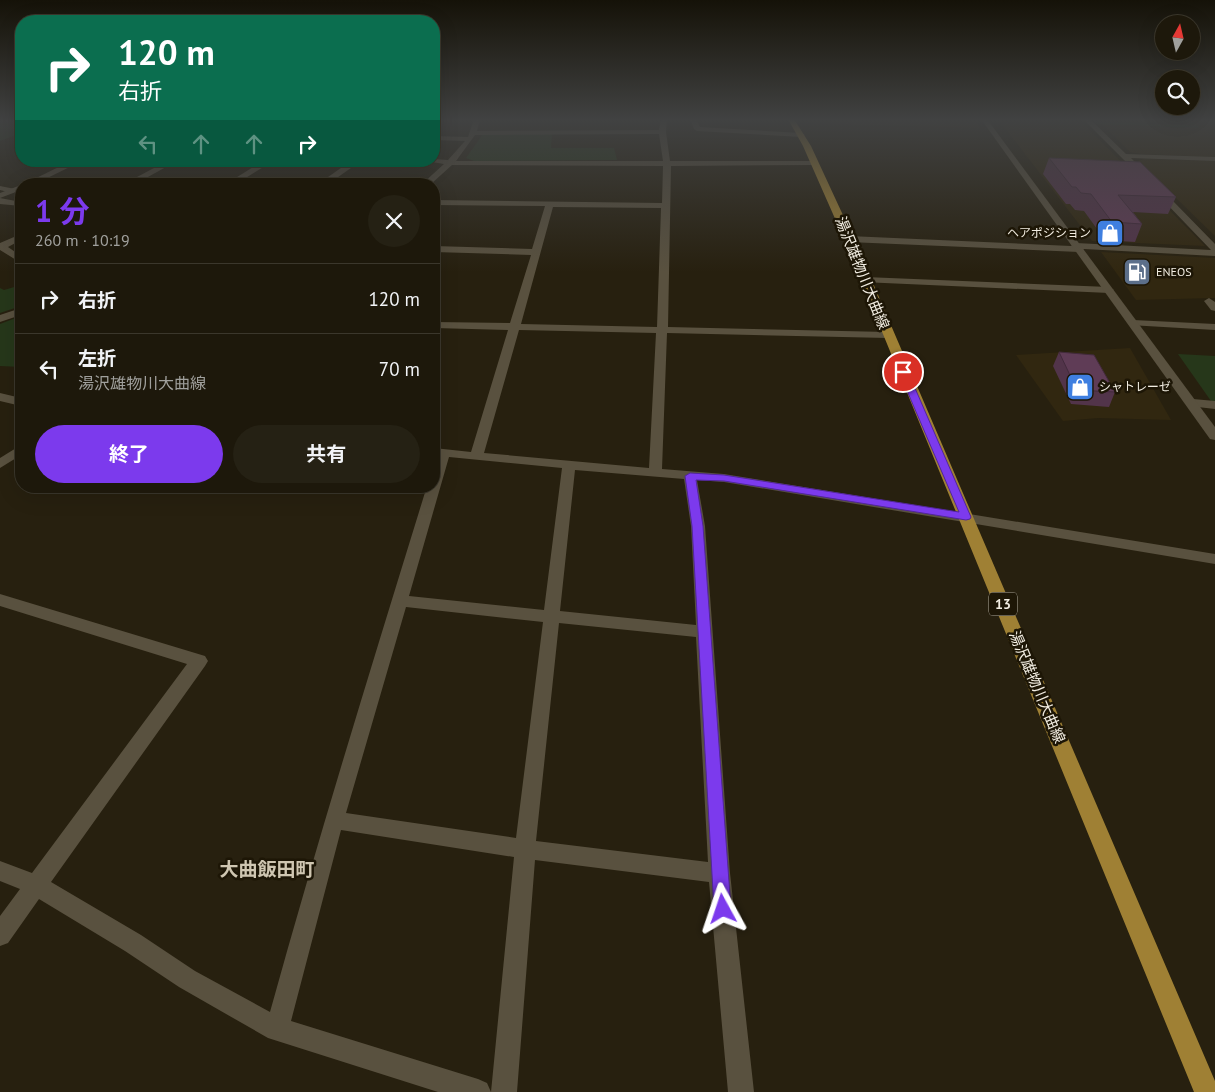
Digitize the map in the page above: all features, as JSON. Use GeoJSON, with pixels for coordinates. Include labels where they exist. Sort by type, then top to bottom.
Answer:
{"type":"FeatureCollection","features":[{"type":"Feature","properties":{"kind":"main road","name":"湯沢雄物川大曲線"},"geometry":{"type":"LineString","coordinates":[[817,170],[849,240],[1208,1092]]}},
{"type":"Feature","properties":{"kind":"street"},"geometry":{"type":"LineString","coordinates":[[41,178],[59,170]]}},
{"type":"Feature","properties":{"kind":"street"},"geometry":{"type":"LineString","coordinates":[[140,178],[155,170]]}},
{"type":"Feature","properties":{"kind":"street"},"geometry":{"type":"LineString","coordinates":[[240,178],[254,170]]}},
{"type":"Feature","properties":{"kind":"street"},"geometry":{"type":"LineString","coordinates":[[331,178],[344,170]]}},
{"type":"Feature","properties":{"kind":"street"},"geometry":{"type":"LineString","coordinates":[[433,178],[443,170]]}},
{"type":"Feature","properties":{"kind":"street"},"geometry":{"type":"LineString","coordinates":[[655,472],[662,331],[667,170]]}},
{"type":"Feature","properties":{"kind":"street"},"geometry":{"type":"LineString","coordinates":[[1021,170],[1193,403],[1215,436]]}},
{"type":"Feature","properties":{"kind":"street"},"geometry":{"type":"LineString","coordinates":[[1139,170],[1215,248]]}},
{"type":"Feature","properties":{"kind":"street"},"geometry":{"type":"LineString","coordinates":[[0,188],[12,191]]}},
{"type":"Feature","properties":{"kind":"street"},"geometry":{"type":"LineString","coordinates":[[0,196],[15,190]]}},
{"type":"Feature","properties":{"kind":"street"},"geometry":{"type":"LineString","coordinates":[[0,201],[15,203]]}},
{"type":"Feature","properties":{"kind":"street"},"geometry":{"type":"LineString","coordinates":[[440,202],[665,206]]}},
{"type":"Feature","properties":{"kind":"street"},"geometry":{"type":"LineString","coordinates":[[478,455],[550,204]]}},
{"type":"Feature","properties":{"kind":"street"},"geometry":{"type":"LineString","coordinates":[[1,246],[15,240]]}},
{"type":"Feature","properties":{"kind":"street"},"geometry":{"type":"LineString","coordinates":[[849,240],[1215,253]]}},
{"type":"Feature","properties":{"kind":"street"},"geometry":{"type":"LineString","coordinates":[[1,246],[15,256]]}},
{"type":"Feature","properties":{"kind":"street"},"geometry":{"type":"LineString","coordinates":[[440,249],[536,252]]}},
{"type":"Feature","properties":{"kind":"street"},"geometry":{"type":"LineString","coordinates":[[865,280],[1109,290]]}},
{"type":"Feature","properties":{"kind":"street"},"geometry":{"type":"LineString","coordinates":[[0,319],[15,313]]}},
{"type":"Feature","properties":{"kind":"street"},"geometry":{"type":"LineString","coordinates":[[1133,323],[1215,327]]}},
{"type":"Feature","properties":{"kind":"street"},"geometry":{"type":"LineString","coordinates":[[440,325],[888,336]]}},
{"type":"Feature","properties":{"kind":"street"},"geometry":{"type":"LineString","coordinates":[[0,397],[15,401]]}},
{"type":"Feature","properties":{"kind":"street"},"geometry":{"type":"LineString","coordinates":[[1193,403],[1215,405]]}},
{"type":"Feature","properties":{"kind":"street"},"geometry":{"type":"LineString","coordinates":[[440,452],[569,466],[724,478],[1215,559]]}},
{"type":"Feature","properties":{"kind":"street"},"geometry":{"type":"LineString","coordinates":[[0,464],[15,455]]}},
{"type":"Feature","properties":{"kind":"street"},"geometry":{"type":"LineString","coordinates":[[504,1092],[525,849],[569,466]]}},
{"type":"Feature","properties":{"kind":"street"},"geometry":{"type":"LineString","coordinates":[[690,476],[698,526],[719,873],[741,1092]]}},
{"type":"Feature","properties":{"kind":"street"},"geometry":{"type":"LineString","coordinates":[[277,1029],[334,820],[399,601],[428,493]]}},
{"type":"Feature","properties":{"kind":"street"},"geometry":{"type":"LineString","coordinates":[[0,600],[199,661],[35,884],[0,935]]}},
{"type":"Feature","properties":{"kind":"street"},"geometry":{"type":"LineString","coordinates":[[399,601],[704,632]]}},
{"type":"Feature","properties":{"kind":"street"},"geometry":{"type":"LineString","coordinates":[[334,820],[525,849],[719,873]]}},
{"type":"Feature","properties":{"kind":"street"},"geometry":{"type":"LineString","coordinates":[[0,872],[35,884],[133,943],[187,979],[277,1029],[478,1092]]}},
{"type":"Feature","properties":{"kind":"shaded area"},"geometry":{"type":"Polygon","coordinates":[[[1037,170],[1130,170],[1205,246],[1092,241],[1037,170]]]}},
{"type":"Feature","properties":{"kind":"shaded area"},"geometry":{"type":"Polygon","coordinates":[[[1147,170],[1215,170],[1215,236],[1147,170]]]}},
{"type":"Feature","properties":{"kind":"shaded area"},"geometry":{"type":"Polygon","coordinates":[[[1101,252],[1215,258],[1215,298],[1136,300],[1101,252]]]}},
{"type":"Feature","properties":{"kind":"shaded area"},"geometry":{"type":"Polygon","coordinates":[[[1130,348],[1171,420],[1098,418],[1063,421],[1016,355],[1130,348]]]}},
{"type":"Feature","properties":{"kind":"green space"},"geometry":{"type":"Polygon","coordinates":[[[15,287],[15,308],[0,313],[0,288],[4,290],[15,287]]]}},
{"type":"Feature","properties":{"kind":"green space"},"geometry":{"type":"Polygon","coordinates":[[[15,318],[15,367],[0,366],[0,324],[15,318]]]}},
{"type":"Feature","properties":{"kind":"green space"},"geometry":{"type":"Polygon","coordinates":[[[1178,354],[1215,356],[1215,402],[1211,401],[1178,354]]]}},
{"type":"Feature","properties":{"kind":"building"},"geometry":{"type":"Polygon","coordinates":[[[1058,170],[1148,170],[1176,197],[1118,195],[1142,224],[1112,222],[1091,194],[1081,193],[1076,187],[1072,187],[1058,170]]]}},
{"type":"Feature","properties":{"kind":"building"},"geometry":{"type":"Polygon","coordinates":[[[1059,352],[1094,355],[1115,392],[1077,390],[1059,352]]]}},
{"type":"Feature","properties":{"kind":"place","name":"ヘアポジション"},"geometry":{"type":"Point","coordinates":[1110,233]}},
{"type":"Feature","properties":{"kind":"place","name":"ENEOS"},"geometry":{"type":"Point","coordinates":[1137,272]}},
{"type":"Feature","properties":{"kind":"place","name":"シャトレーゼ"},"geometry":{"type":"Point","coordinates":[1080,387]}},
{"type":"Feature","properties":{"kind":"district","name":"大曲飯田町"},"geometry":{"type":"Point","coordinates":[267,869]}},
{"type":"Feature","properties":{"kind":"route"},"geometry":{"type":"LineString","coordinates":[[723,909],[719,873],[698,526],[690,476],[724,478],[966,517],[903,372]]}}]}
